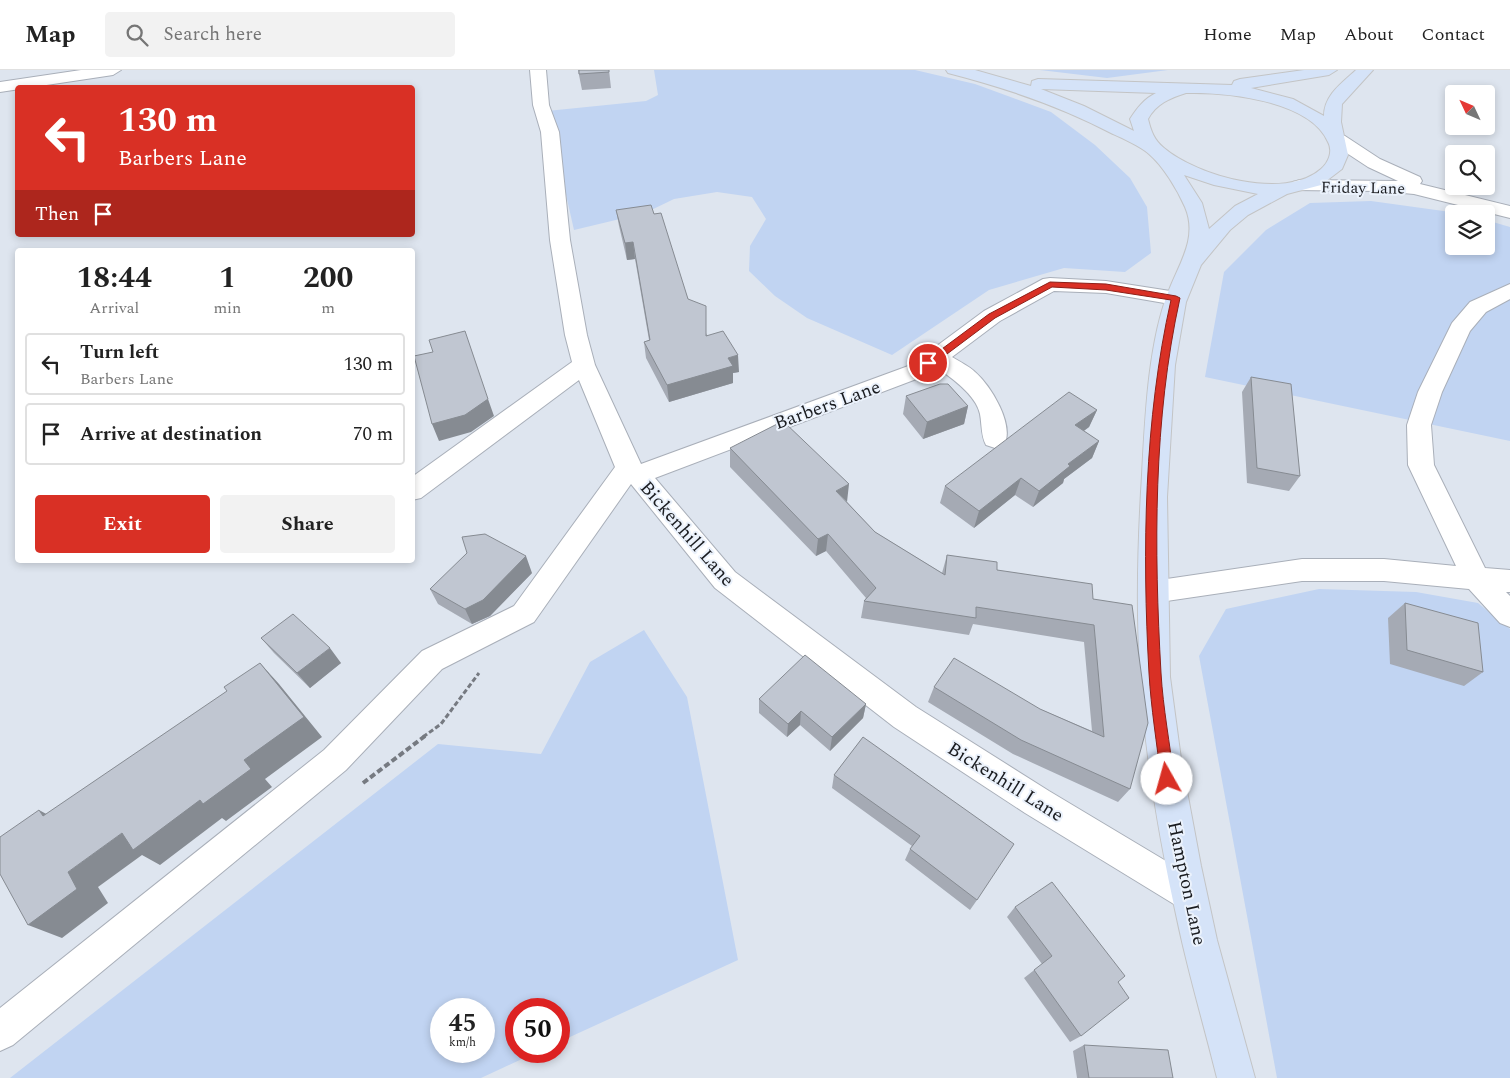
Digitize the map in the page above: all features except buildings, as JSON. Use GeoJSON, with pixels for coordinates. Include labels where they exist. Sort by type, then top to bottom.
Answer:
{"type":"FeatureCollection","features":[{"type":"Feature","properties":{"kind":"main road"},"geometry":{"type":"LineString","coordinates":[[954,70],[989,78],[1081,109],[1181,167],[1222,181],[1264,189],[1293,187]]}},
{"type":"Feature","properties":{"kind":"main road"},"geometry":{"type":"LineString","coordinates":[[1209,88],[1282,79],[1329,70]]}},
{"type":"Feature","properties":{"kind":"main road","name":"Hampton Lane"},"geometry":{"type":"LineString","coordinates":[[1236,1078],[1189,894],[1167,779],[1155,674],[1151,546],[1157,428],[1166,341],[1176,298],[1190,270],[1213,236],[1231,217],[1253,202],[1325,174],[1335,166],[1341,151],[1331,122],[1333,102],[1338,94],[1364,70]]}},
{"type":"Feature","properties":{"kind":"main road"},"geometry":{"type":"LineString","coordinates":[[989,78],[1066,86],[1209,88],[1248,92],[1284,102],[1316,118],[1337,137]]}},
{"type":"Feature","properties":{"kind":"main road"},"geometry":{"type":"LineString","coordinates":[[1154,151],[1139,127],[1139,119],[1143,111],[1158,98],[1185,88]]}},
{"type":"Feature","properties":{"kind":"main road","name":"Hampton Lane"},"geometry":{"type":"LineString","coordinates":[[1154,151],[1186,190],[1197,212],[1199,238],[1190,270]]}},
{"type":"Feature","properties":{"kind":"street"},"geometry":{"type":"LineString","coordinates":[[0,87],[113,70]]}},
{"type":"Feature","properties":{"kind":"street","name":"Bickenhill Lane"},"geometry":{"type":"LineString","coordinates":[[538,70],[541,105],[550,132],[560,240],[576,334],[584,365],[633,472],[725,580],[905,717],[1037,802],[1189,894]]}},
{"type":"Feature","properties":{"kind":"street","name":"Friday Lane"},"geometry":{"type":"LineString","coordinates":[[1337,137],[1393,173],[1454,197]]}},
{"type":"Feature","properties":{"kind":"street","name":"Friday Lane"},"geometry":{"type":"LineString","coordinates":[[1293,187],[1381,185],[1414,188],[1510,212]]}},
{"type":"Feature","properties":{"kind":"street","name":"Barbers Lane"},"geometry":{"type":"LineString","coordinates":[[633,472],[919,370],[992,316],[1050,284],[1106,287],[1176,298]]}},
{"type":"Feature","properties":{"kind":"street"},"geometry":{"type":"LineString","coordinates":[[1510,291],[1478,307],[1460,328],[1430,392],[1419,425],[1421,465],[1476,579],[1510,615]]}},
{"type":"Feature","properties":{"kind":"street"},"geometry":{"type":"LineString","coordinates":[[937,356],[968,378],[991,410],[995,439]]}},
{"type":"Feature","properties":{"kind":"street"},"geometry":{"type":"LineString","coordinates":[[415,489],[584,365]]}},
{"type":"Feature","properties":{"kind":"street"},"geometry":{"type":"LineString","coordinates":[[0,1032],[335,760],[432,660],[524,614],[633,472]]}},
{"type":"Feature","properties":{"kind":"street"},"geometry":{"type":"LineString","coordinates":[[1153,592],[1302,570],[1384,570],[1510,581]]}},
{"type":"Feature","properties":{"kind":"shaded area"},"geometry":{"type":"Polygon","coordinates":[[[654,70],[915,70],[975,84],[1051,112],[1095,145],[1130,178],[1147,207],[1151,253],[1125,272],[1064,268],[989,290],[892,355],[807,318],[775,296],[749,271],[750,246],[766,219],[752,197],[717,192],[674,199],[645,213],[574,230],[547,111],[646,101],[658,95],[654,70]]]}},
{"type":"Feature","properties":{"kind":"shaded area"},"geometry":{"type":"Polygon","coordinates":[[[1040,70],[1168,70],[1107,78],[1040,70]]]}},
{"type":"Feature","properties":{"kind":"shaded area"},"geometry":{"type":"Polygon","coordinates":[[[1371,201],[1445,211],[1445,255],[1495,255],[1495,223],[1510,227],[1510,441],[1205,377],[1224,272],[1266,230],[1310,203],[1371,201]]]}},
{"type":"Feature","properties":{"kind":"shaded area"},"geometry":{"type":"Polygon","coordinates":[[[1319,589],[1416,592],[1478,603],[1510,629],[1510,1078],[1277,1078],[1199,656],[1226,609],[1319,589]]]}},
{"type":"Feature","properties":{"kind":"shaded area"},"geometry":{"type":"Polygon","coordinates":[[[644,630],[687,697],[738,960],[570,1037],[570,998],[505,998],[505,1063],[513,1063],[481,1078],[10,1078],[438,744],[541,754],[590,662],[644,630]]]}},
{"type":"Feature","properties":{"kind":"route"},"geometry":{"type":"LineString","coordinates":[[928,363],[992,316],[1050,284],[1106,287],[1176,298],[1166,341],[1157,428],[1151,546],[1155,674],[1167,779]]}}]}
